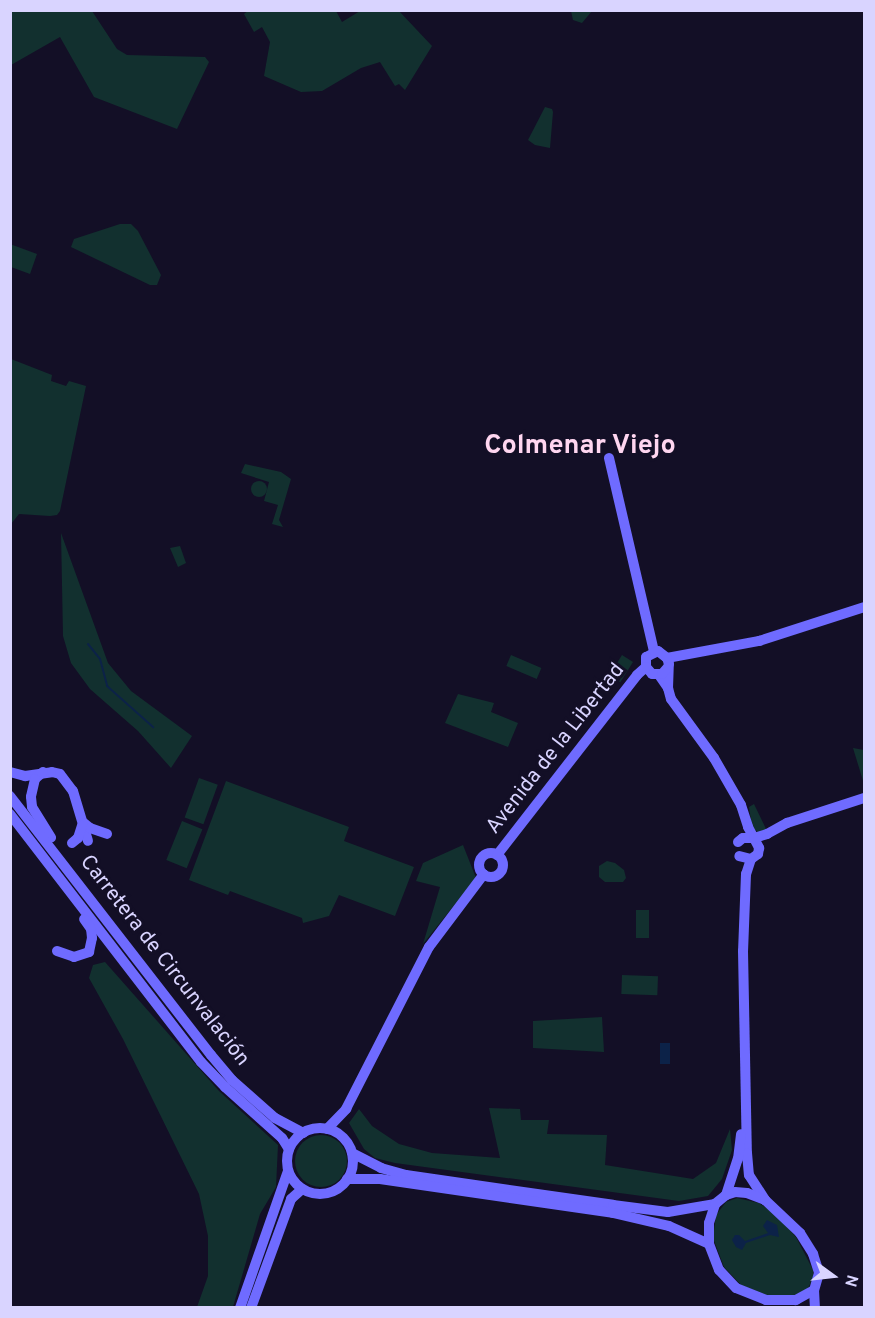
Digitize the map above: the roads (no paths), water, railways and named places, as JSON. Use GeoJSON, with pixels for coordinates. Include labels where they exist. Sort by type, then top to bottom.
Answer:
{"type":"FeatureCollection","features":[{"type":"Feature","properties":{"kind":"main road"},"geometry":{"type":"LineString","coordinates":[[609,458],[654,651]]}},
{"type":"Feature","properties":{"kind":"main road"},"geometry":{"type":"LineString","coordinates":[[659,675],[668,662],[759,641],[864,607]]}},
{"type":"Feature","properties":{"kind":"main road"},"geometry":{"type":"LineString","coordinates":[[668,688],[659,675],[650,673],[646,667],[646,657],[654,651],[662,652],[668,662],[668,688],[671,699],[714,758],[757,843],[758,854],[751,859],[746,874],[743,951],[744,1074],[749,1175],[765,1200],[800,1233],[813,1254],[819,1273],[814,1290],[815,1308]]}},
{"type":"Feature","properties":{"kind":"main road","name":"Avenida de la Libertad"},"geometry":{"type":"LineString","coordinates":[[497,855],[636,675],[646,667]]}},
{"type":"Feature","properties":{"kind":"main road"},"geometry":{"type":"LineString","coordinates":[[10,772],[25,776],[44,772],[60,774],[73,790],[84,823],[90,828],[107,834]]}},
{"type":"Feature","properties":{"kind":"main road"},"geometry":{"type":"LineString","coordinates":[[44,772],[32,787],[32,807],[91,901]]}},
{"type":"Feature","properties":{"kind":"main road","name":"Carretera de Circunvalación"},"geometry":{"type":"LineString","coordinates":[[10,796],[232,1080],[275,1118],[303,1133]]}},
{"type":"Feature","properties":{"kind":"main road"},"geometry":{"type":"LineString","coordinates":[[757,843],[787,823],[864,798]]}},
{"type":"Feature","properties":{"kind":"main road"},"geometry":{"type":"LineString","coordinates":[[738,842],[743,838],[757,843],[790,828],[864,805]]}},
{"type":"Feature","properties":{"kind":"main road","name":"Carretera de Circunvalación"},"geometry":{"type":"LineString","coordinates":[[10,814],[201,1062],[225,1087],[282,1138],[289,1149]]}},
{"type":"Feature","properties":{"kind":"main road"},"geometry":{"type":"LineString","coordinates":[[744,815],[736,849],[746,874]]}},
{"type":"Feature","properties":{"kind":"main road"},"geometry":{"type":"LineString","coordinates":[[72,843],[78,838],[84,823]]}},
{"type":"Feature","properties":{"kind":"main road"},"geometry":{"type":"LineString","coordinates":[[490,853],[497,855],[502,862],[500,872],[493,877],[484,874],[480,867],[482,858],[490,853]]}},
{"type":"Feature","properties":{"kind":"main road"},"geometry":{"type":"LineString","coordinates":[[739,856],[751,859]]}},
{"type":"Feature","properties":{"kind":"main road"},"geometry":{"type":"LineString","coordinates":[[51,865],[67,896],[91,929],[93,938],[89,952],[82,956],[66,955],[57,951]]}},
{"type":"Feature","properties":{"kind":"main road"},"geometry":{"type":"LineString","coordinates":[[327,1129],[346,1109],[429,946],[484,874]]}},
{"type":"Feature","properties":{"kind":"main road"},"geometry":{"type":"LineString","coordinates":[[726,1196],[738,1159],[744,1074]]}},
{"type":"Feature","properties":{"kind":"main road"},"geometry":{"type":"LineString","coordinates":[[342,1137],[346,1109]]}},
{"type":"Feature","properties":{"kind":"main road"},"geometry":{"type":"LineString","coordinates":[[240,1308],[288,1171],[289,1149],[303,1133],[316,1128],[327,1129],[342,1137],[352,1153],[381,1168],[406,1175],[668,1212],[715,1204],[726,1196],[747,1193],[765,1200]]}},
{"type":"Feature","properties":{"kind":"main road"},"geometry":{"type":"LineString","coordinates":[[288,1171],[302,1189],[310,1193],[327,1193],[335,1190],[347,1179],[352,1167],[352,1153]]}},
{"type":"Feature","properties":{"kind":"main road"},"geometry":{"type":"LineString","coordinates":[[347,1179],[380,1179],[613,1213],[669,1226],[709,1244]]}},
{"type":"Feature","properties":{"kind":"main road"},"geometry":{"type":"LineString","coordinates":[[251,1308],[291,1199],[302,1189]]}},
{"type":"Feature","properties":{"kind":"main road"},"geometry":{"type":"LineString","coordinates":[[715,1204],[709,1223],[709,1244],[719,1270],[736,1288],[766,1300],[790,1304],[814,1290]]}},
{"type":"Feature","properties":{"kind":"water"},"geometry":{"type":"Polygon","coordinates":[[[660,1043],[670,1043],[670,1064],[660,1064],[660,1043]]]}},
{"type":"Feature","properties":{"kind":"water"},"geometry":{"type":"Polygon","coordinates":[[[767,1220],[777,1225],[779,1237],[770,1235],[746,1243],[742,1250],[736,1247],[732,1240],[735,1235],[739,1235],[745,1241],[768,1233],[763,1226],[767,1220]]]}},
{"type":"Feature","properties":{"kind":"waterway"},"geometry":{"type":"LineString","coordinates":[[88,644],[100,659],[107,686],[153,727]]}},
{"type":"Feature","properties":{"kind":"district","name":"Colmenar Viejo"},"geometry":{"type":"Point","coordinates":[580,447]}}]}
